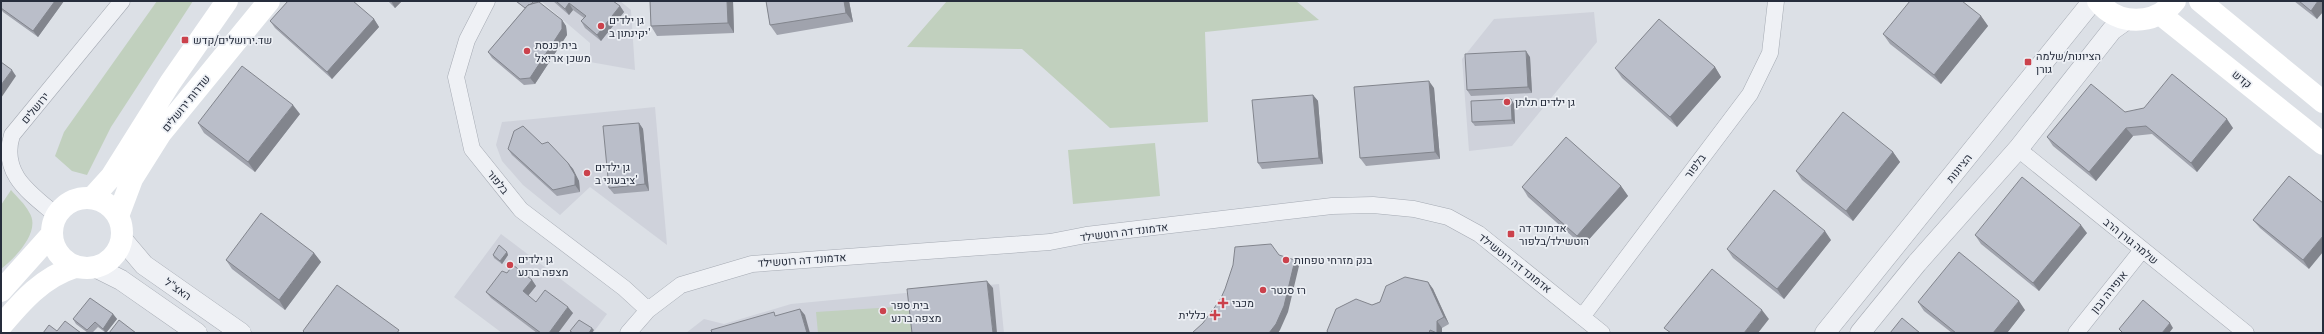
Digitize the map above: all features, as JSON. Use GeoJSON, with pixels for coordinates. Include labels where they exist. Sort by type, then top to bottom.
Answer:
{"type":"FeatureCollection","features":[{"type":"Feature","properties":{"kind":"main road","name":"שדרות ירושלים"},"geometry":{"type":"LineString","coordinates":[[92,198],[111,177],[170,83],[226,1]]}},
{"type":"Feature","properties":{"kind":"main road","name":"שדרות ירושלים"},"geometry":{"type":"LineString","coordinates":[[118,216],[132,179],[161,134],[269,1]]}},
{"type":"Feature","properties":{"kind":"main road"},"geometry":{"type":"LineString","coordinates":[[2098,1],[2111,13],[2126,20],[2149,19],[2168,8]]}},
{"type":"Feature","properties":{"kind":"main road"},"geometry":{"type":"LineString","coordinates":[[2200,1],[2323,102]]}},
{"type":"Feature","properties":{"kind":"main road","name":"קדש"},"geometry":{"type":"LineString","coordinates":[[2168,8],[2323,144]]}},
{"type":"Feature","properties":{"kind":"main road"},"geometry":{"type":"LineString","coordinates":[[1,291],[54,225],[71,201],[92,198],[102,201],[118,216],[121,223],[122,239],[114,257],[96,268],[75,267],[58,272],[23,300],[1,326]]}},
{"type":"Feature","properties":{"kind":"main road"},"geometry":{"type":"LineString","coordinates":[[54,225],[53,246],[58,255],[75,267]]}},
{"type":"Feature","properties":{"kind":"street","name":"ירושלים"},"geometry":{"type":"LineString","coordinates":[[54,225],[12,176],[4,157],[7,145],[12,135],[122,1]]}},
{"type":"Feature","properties":{"kind":"street","name":"בלפור"},"geometry":{"type":"LineString","coordinates":[[487,1],[467,40],[456,77],[472,149],[521,210],[624,288],[648,310]]}},
{"type":"Feature","properties":{"kind":"street","name":"בלפור"},"geometry":{"type":"LineString","coordinates":[[1582,317],[1750,94],[1770,53],[1776,1]]}},
{"type":"Feature","properties":{"kind":"street","name":"הציונות"},"geometry":{"type":"LineString","coordinates":[[1825,333],[2091,1]]}},
{"type":"Feature","properties":{"kind":"street"},"geometry":{"type":"LineString","coordinates":[[1860,333],[1917,262],[2018,149],[2112,30],[2126,20]]}},
{"type":"Feature","properties":{"kind":"street","name":"שלמה גורן הרב"},"geometry":{"type":"LineString","coordinates":[[2018,149],[2246,333]]}},
{"type":"Feature","properties":{"kind":"street","name":"אדמונד דה רוטשילד"},"geometry":{"type":"LineString","coordinates":[[628,333],[648,310],[681,285],[752,264],[1050,242],[1086,235],[1332,206],[1373,205],[1414,209],[1448,217],[1479,234],[1602,333]]}},
{"type":"Feature","properties":{"kind":"street","name":"האצ\"ל"},"geometry":{"type":"LineString","coordinates":[[122,239],[144,265],[241,333]]}},
{"type":"Feature","properties":{"kind":"street","name":"אופירה נבון"},"geometry":{"type":"LineString","coordinates":[[2076,333],[2142,250]]}},
{"type":"Feature","properties":{"kind":"street"},"geometry":{"type":"LineString","coordinates":[[96,268],[121,280],[197,333]]}},
{"type":"Feature","properties":{"kind":"shaded area","name":"גן ילדים יקינתון ב'"},"geometry":{"type":"Polygon","coordinates":[[[541,1],[620,1],[631,10],[635,70],[590,62],[590,43],[541,1]]]}},
{"type":"Feature","properties":{"kind":"shaded area","name":"גן ילדים תלתן"},"geometry":{"type":"Polygon","coordinates":[[[1594,12],[1597,42],[1512,146],[1469,151],[1462,59],[1494,19],[1594,12]]]}},
{"type":"Feature","properties":{"kind":"shaded area","name":"גן ילדים ציבעוני ב'"},"geometry":{"type":"Polygon","coordinates":[[[655,107],[667,245],[590,187],[560,215],[523,185],[502,161],[496,145],[502,122],[655,107]]]}},
{"type":"Feature","properties":{"kind":"shaded area","name":"גן ילדים מצפה ברנע"},"geometry":{"type":"Polygon","coordinates":[[[501,234],[607,314],[593,333],[502,333],[454,297],[501,234]]]}},
{"type":"Feature","properties":{"kind":"shaded area","name":"בית ספר מצפה ברנע"},"geometry":{"type":"Polygon","coordinates":[[[999,284],[1004,333],[686,333],[704,319],[724,324],[791,304],[999,284]]]}},
{"type":"Feature","properties":{"kind":"green space"},"geometry":{"type":"Polygon","coordinates":[[[157,1],[193,1],[111,127],[87,175],[72,171],[55,156],[64,132],[157,1]]]}},
{"type":"Feature","properties":{"kind":"green space"},"geometry":{"type":"Polygon","coordinates":[[[947,1],[1296,1],[1319,20],[1205,32],[1208,122],[1110,128],[1022,49],[907,47],[947,1]]]}},
{"type":"Feature","properties":{"kind":"green space"},"geometry":{"type":"Polygon","coordinates":[[[1155,143],[1160,196],[1073,204],[1068,150],[1155,143]]]}},
{"type":"Feature","properties":{"kind":"green space"},"geometry":{"type":"Polygon","coordinates":[[[11,190],[29,212],[32,219],[32,227],[25,244],[1,269],[1,205],[11,190]]]}},
{"type":"Feature","properties":{"kind":"green space"},"geometry":{"type":"Polygon","coordinates":[[[910,306],[912,333],[818,333],[816,312],[910,306]]]}},
{"type":"Feature","properties":{"kind":"building"},"geometry":{"type":"Polygon","coordinates":[[[2,1],[55,1],[33,31],[1,8],[2,1]]]}},
{"type":"Feature","properties":{"kind":"building"},"geometry":{"type":"Polygon","coordinates":[[[288,1],[353,1],[374,19],[327,72],[270,21],[288,1]]]}},
{"type":"Feature","properties":{"kind":"building"},"geometry":{"type":"Polygon","coordinates":[[[516,1],[534,1],[525,8],[516,1]]]}},
{"type":"Feature","properties":{"kind":"building"},"geometry":{"type":"Polygon","coordinates":[[[556,1],[613,1],[620,6],[597,35],[581,21],[586,16],[569,3],[565,9],[556,1]]]}},
{"type":"Feature","properties":{"kind":"building"},"geometry":{"type":"Polygon","coordinates":[[[650,1],[727,1],[728,23],[651,26],[650,1]]]}},
{"type":"Feature","properties":{"kind":"building"},"geometry":{"type":"Polygon","coordinates":[[[766,1],[844,1],[846,13],[770,25],[766,1]]]}},
{"type":"Feature","properties":{"kind":"building"},"geometry":{"type":"Polygon","coordinates":[[[1910,1],[1962,1],[1981,16],[1934,75],[1883,34],[1910,1]]]}},
{"type":"Feature","properties":{"kind":"building"},"geometry":{"type":"Polygon","coordinates":[[[2299,1],[2318,1],[2311,11],[2299,1]]]}},
{"type":"Feature","properties":{"kind":"building","name":"בית כנסת משכן אריאל"},"geometry":{"type":"Polygon","coordinates":[[[539,2],[562,20],[562,29],[530,78],[520,79],[488,52],[528,5],[539,2]]]}},
{"type":"Feature","properties":{"kind":"building"},"geometry":{"type":"Polygon","coordinates":[[[1659,19],[1715,67],[1670,117],[1615,68],[1659,19]]]}},
{"type":"Feature","properties":{"kind":"building"},"geometry":{"type":"Polygon","coordinates":[[[1526,51],[1528,87],[1467,90],[1465,54],[1526,51]]]}},
{"type":"Feature","properties":{"kind":"building"},"geometry":{"type":"Polygon","coordinates":[[[1,62],[12,70],[1,85],[1,62]]]}},
{"type":"Feature","properties":{"kind":"building"},"geometry":{"type":"Polygon","coordinates":[[[242,66],[293,105],[248,162],[198,123],[242,66]]]}},
{"type":"Feature","properties":{"kind":"building"},"geometry":{"type":"Polygon","coordinates":[[[2172,74],[2227,119],[2191,163],[2146,126],[2126,128],[2089,172],[2047,137],[2091,84],[2125,112],[2144,108],[2172,74]]]}},
{"type":"Feature","properties":{"kind":"building"},"geometry":{"type":"Polygon","coordinates":[[[1429,81],[1435,152],[1360,158],[1354,87],[1429,81]]]}},
{"type":"Feature","properties":{"kind":"building"},"geometry":{"type":"Polygon","coordinates":[[[1313,95],[1319,158],[1258,163],[1252,100],[1313,95]]]}},
{"type":"Feature","properties":{"kind":"building"},"geometry":{"type":"Polygon","coordinates":[[[1511,99],[1512,120],[1472,122],[1471,101],[1511,99]]]}},
{"type":"Feature","properties":{"kind":"building"},"geometry":{"type":"Polygon","coordinates":[[[1843,112],[1893,152],[1846,211],[1796,171],[1843,112]]]}},
{"type":"Feature","properties":{"kind":"building"},"geometry":{"type":"Polygon","coordinates":[[[639,123],[645,184],[609,188],[603,126],[639,123]]]}},
{"type":"Feature","properties":{"kind":"building"},"geometry":{"type":"Polygon","coordinates":[[[523,126],[542,144],[548,142],[568,163],[575,175],[575,185],[553,190],[508,149],[514,131],[523,126]]]}},
{"type":"Feature","properties":{"kind":"building"},"geometry":{"type":"Polygon","coordinates":[[[1566,137],[1621,186],[1577,236],[1522,187],[1566,137]]]}},
{"type":"Feature","properties":{"kind":"building"},"geometry":{"type":"Polygon","coordinates":[[[2289,176],[2323,203],[2323,236],[2303,260],[2253,220],[2289,176]]]}},
{"type":"Feature","properties":{"kind":"building"},"geometry":{"type":"Polygon","coordinates":[[[2022,177],[2081,225],[2033,283],[1975,235],[2022,177]]]}},
{"type":"Feature","properties":{"kind":"building"},"geometry":{"type":"Polygon","coordinates":[[[1774,190],[1825,231],[1777,289],[1727,249],[1774,190]]]}},
{"type":"Feature","properties":{"kind":"building"},"geometry":{"type":"Polygon","coordinates":[[[261,213],[314,253],[279,300],[226,260],[261,213]]]}},
{"type":"Feature","properties":{"kind":"building","name":"רז סנטר"},"geometry":{"type":"Polygon","coordinates":[[[1271,244],[1279,255],[1295,260],[1284,306],[1276,324],[1269,333],[1192,333],[1203,323],[1220,300],[1233,265],[1235,247],[1271,244]]]}},
{"type":"Feature","properties":{"kind":"building"},"geometry":{"type":"Polygon","coordinates":[[[499,245],[507,252],[500,261],[493,255],[499,245]]]}},
{"type":"Feature","properties":{"kind":"building"},"geometry":{"type":"Polygon","coordinates":[[[1959,252],[2019,301],[1993,333],[1956,333],[1918,302],[1959,252]]]}},
{"type":"Feature","properties":{"kind":"building"},"geometry":{"type":"Polygon","coordinates":[[[513,265],[532,280],[523,291],[536,302],[545,290],[568,307],[549,333],[541,333],[486,292],[502,271],[507,273],[513,265]]]}},
{"type":"Feature","properties":{"kind":"building"},"geometry":{"type":"Polygon","coordinates":[[[1712,269],[1762,310],[1744,333],[1671,333],[1664,328],[1712,269]]]}},
{"type":"Feature","properties":{"kind":"building"},"geometry":{"type":"Polygon","coordinates":[[[1405,277],[1428,282],[1444,317],[1437,321],[1437,333],[1430,330],[1429,333],[1328,333],[1327,331],[1336,309],[1356,299],[1372,305],[1380,302],[1386,286],[1405,277]]]}},
{"type":"Feature","properties":{"kind":"building"},"geometry":{"type":"Polygon","coordinates":[[[987,281],[993,333],[912,333],[907,289],[987,281]]]}},
{"type":"Feature","properties":{"kind":"building"},"geometry":{"type":"Polygon","coordinates":[[[337,285],[399,330],[397,333],[305,333],[303,331],[337,285]]]}},
{"type":"Feature","properties":{"kind":"building"},"geometry":{"type":"Polygon","coordinates":[[[90,298],[113,314],[103,329],[95,322],[87,330],[73,319],[90,298]]]}},
{"type":"Feature","properties":{"kind":"building"},"geometry":{"type":"Polygon","coordinates":[[[2143,300],[2170,323],[2162,333],[2123,333],[2119,329],[2143,300]]]}},
{"type":"Feature","properties":{"kind":"building"},"geometry":{"type":"Polygon","coordinates":[[[800,309],[807,333],[712,333],[711,330],[774,312],[775,316],[800,309]]]}},
{"type":"Feature","properties":{"kind":"building"},"geometry":{"type":"Polygon","coordinates":[[[1902,318],[1920,333],[1890,333],[1902,318]]]}},
{"type":"Feature","properties":{"kind":"building"},"geometry":{"type":"Polygon","coordinates":[[[119,320],[136,333],[109,333],[119,320]]]}},
{"type":"Feature","properties":{"kind":"building"},"geometry":{"type":"Polygon","coordinates":[[[579,320],[592,328],[589,333],[573,333],[570,331],[579,320]]]}},
{"type":"Feature","properties":{"kind":"building"},"geometry":{"type":"Polygon","coordinates":[[[65,321],[81,333],[43,333],[49,325],[57,331],[65,321]]]}},
{"type":"Feature","properties":{"kind":"place","name":"גן ילדים יקינתון ב'"},"geometry":{"type":"Point","coordinates":[601,26]}},
{"type":"Feature","properties":{"kind":"place","name":"שד.ירושלים/קדש"},"geometry":{"type":"Point","coordinates":[185,40]}},
{"type":"Feature","properties":{"kind":"place","name":"בית כנסת משכן אריאל"},"geometry":{"type":"Point","coordinates":[527,51]}},
{"type":"Feature","properties":{"kind":"place","name":"הציונות/שלמה גורן"},"geometry":{"type":"Point","coordinates":[2028,62]}},
{"type":"Feature","properties":{"kind":"place","name":"גן ילדים תלתן"},"geometry":{"type":"Point","coordinates":[1507,102]}},
{"type":"Feature","properties":{"kind":"place","name":"גן ילדים ציבעוני ב'"},"geometry":{"type":"Point","coordinates":[587,173]}},
{"type":"Feature","properties":{"kind":"place","name":"אדמונד דה רוטשילד/בלפור"},"geometry":{"type":"Point","coordinates":[1511,234]}},
{"type":"Feature","properties":{"kind":"place","name":"בנק מזרחי טפחות"},"geometry":{"type":"Point","coordinates":[1286,260]}},
{"type":"Feature","properties":{"kind":"place","name":"גן ילדים מצפה ברנע"},"geometry":{"type":"Point","coordinates":[510,265]}},
{"type":"Feature","properties":{"kind":"place","name":"רז סנטר"},"geometry":{"type":"Point","coordinates":[1263,290]}},
{"type":"Feature","properties":{"kind":"place","name":"מכבי"},"geometry":{"type":"Point","coordinates":[1223,303]}},
{"type":"Feature","properties":{"kind":"place","name":"בית ספר מצפה ברנע"},"geometry":{"type":"Point","coordinates":[883,311]}},
{"type":"Feature","properties":{"kind":"place","name":"כללית"},"geometry":{"type":"Point","coordinates":[1215,315]}}]}
